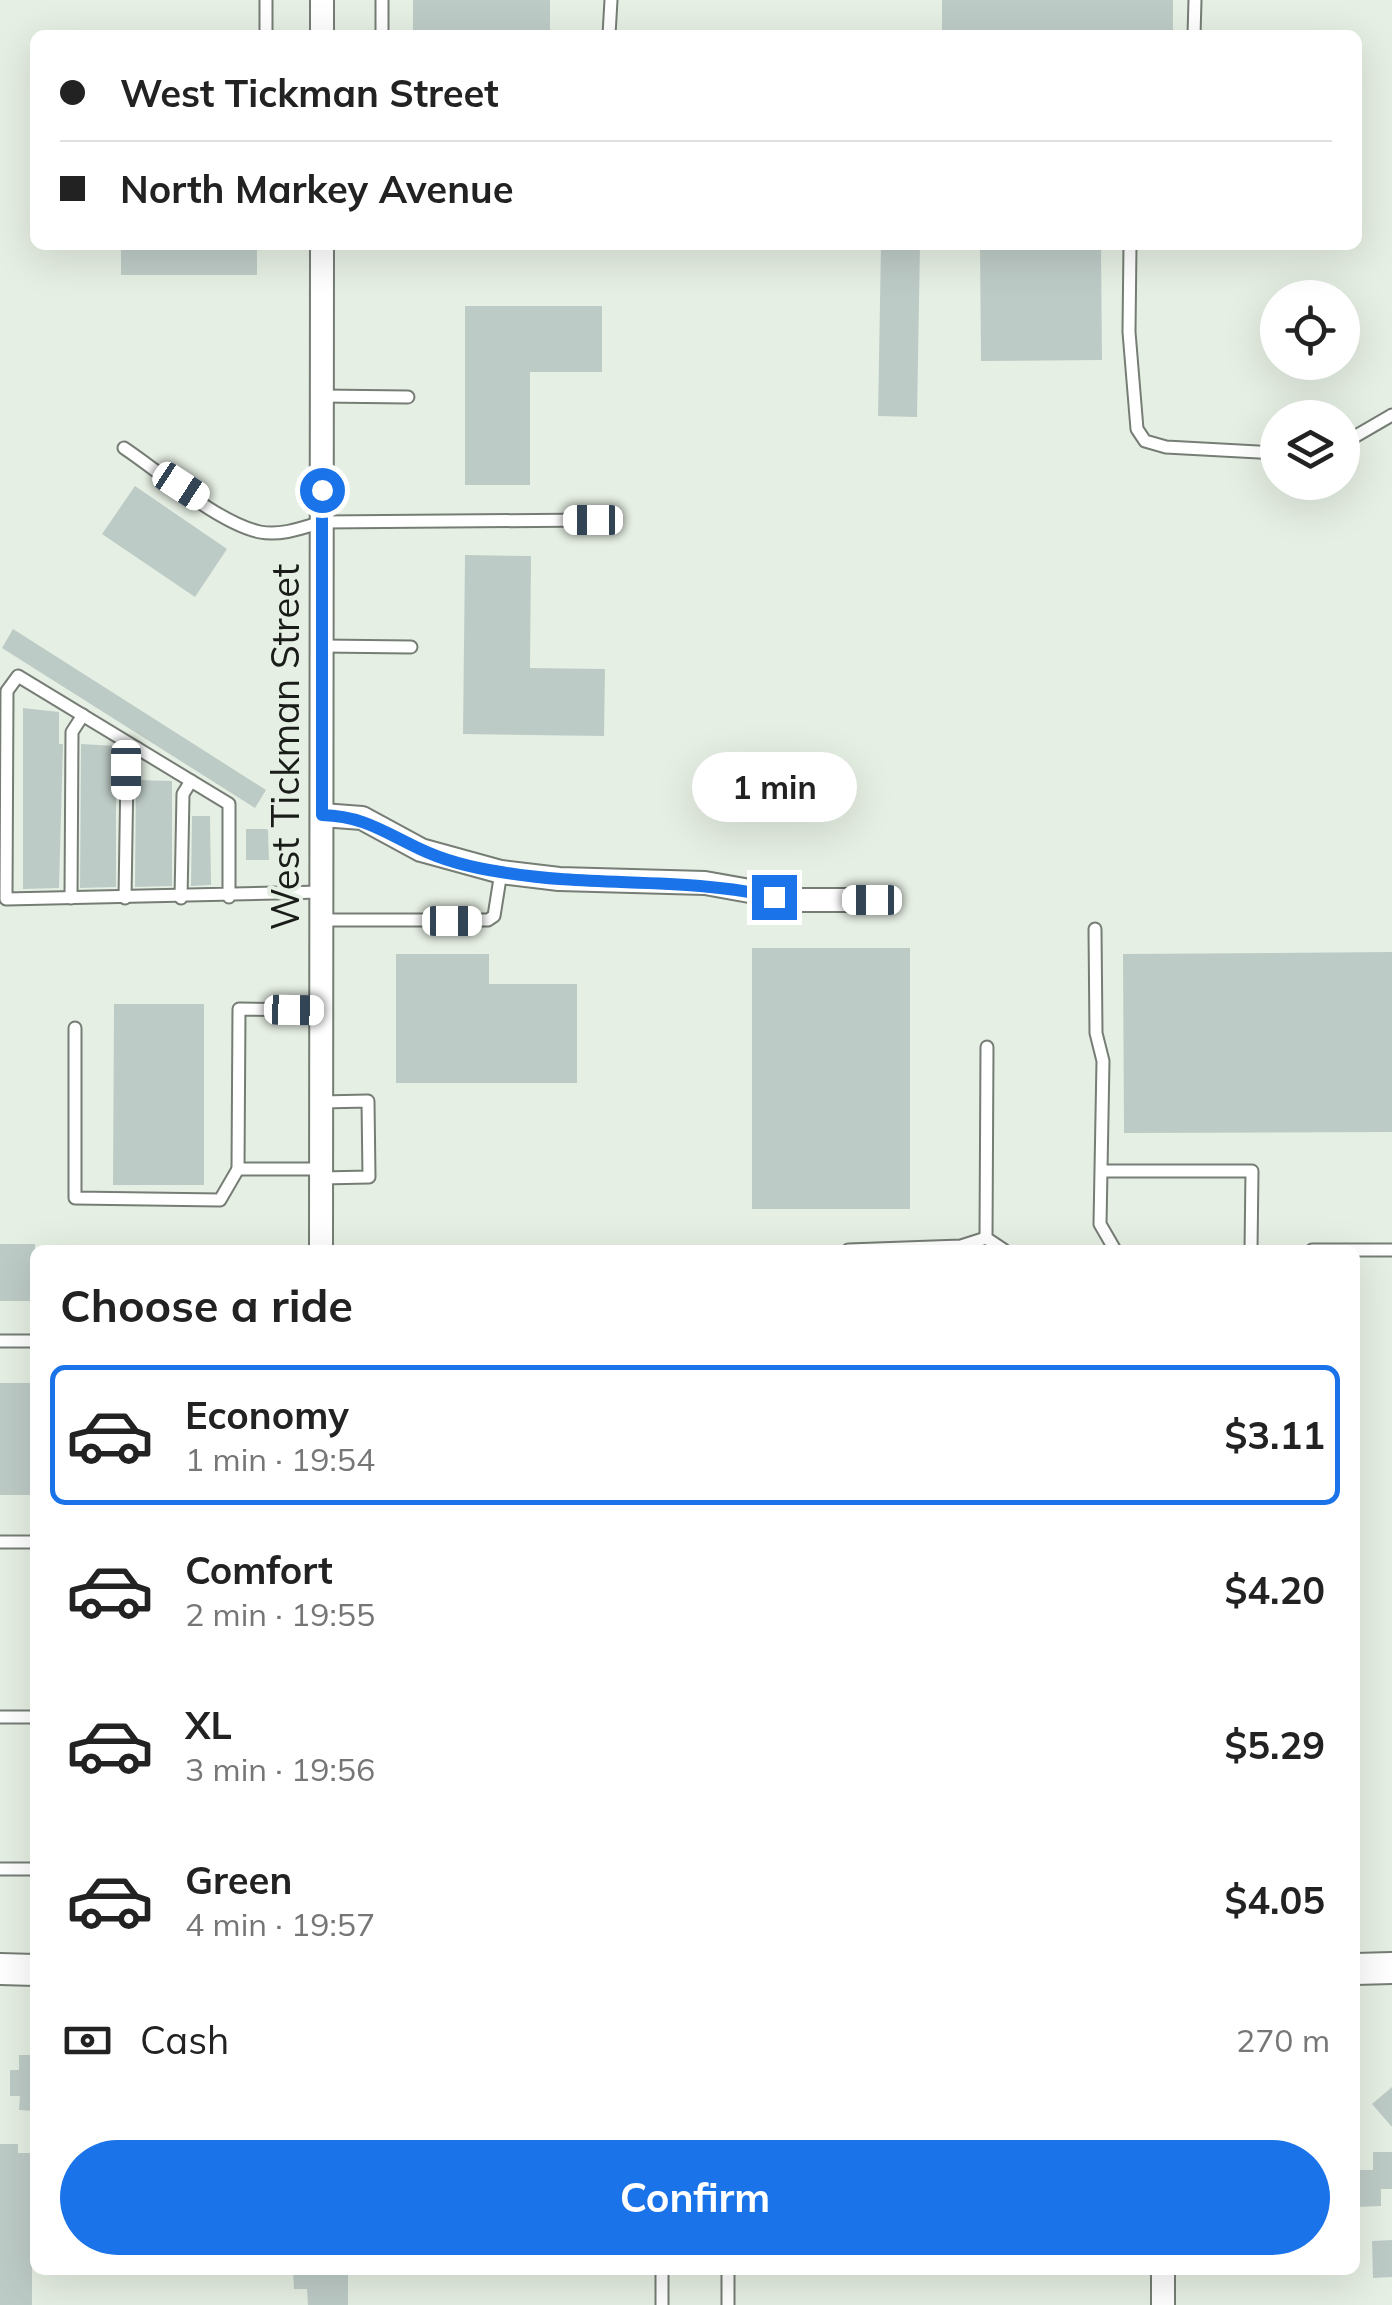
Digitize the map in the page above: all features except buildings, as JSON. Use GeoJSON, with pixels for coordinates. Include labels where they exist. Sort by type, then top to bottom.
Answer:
{"type":"FeatureCollection","features":[{"type":"Feature","properties":{"kind":"street"},"geometry":{"type":"LineString","coordinates":[[322,0],[322,30]]}},
{"type":"Feature","properties":{"kind":"street","name":"West Tickman Street"},"geometry":{"type":"LineString","coordinates":[[321,1245],[322,250]]}},
{"type":"Feature","properties":{"kind":"street"},"geometry":{"type":"LineString","coordinates":[[322,815],[362,818],[422,850],[501,872],[559,879],[705,883],[800,900],[872,900]]}},
{"type":"Feature","properties":{"kind":"street"},"geometry":{"type":"LineString","coordinates":[[1360,1968],[1392,1968]]}},
{"type":"Feature","properties":{"kind":"street"},"geometry":{"type":"LineString","coordinates":[[0,1970],[30,1970]]}},
{"type":"Feature","properties":{"kind":"street"},"geometry":{"type":"LineString","coordinates":[[1163,2275],[1163,2305]]}},
{"type":"Feature","properties":{"kind":"lane"},"geometry":{"type":"LineString","coordinates":[[266,0],[266,30]]}},
{"type":"Feature","properties":{"kind":"lane"},"geometry":{"type":"LineString","coordinates":[[382,0],[382,30]]}},
{"type":"Feature","properties":{"kind":"lane"},"geometry":{"type":"LineString","coordinates":[[609,30],[612,0]]}},
{"type":"Feature","properties":{"kind":"lane"},"geometry":{"type":"LineString","coordinates":[[1194,30],[1195,0]]}},
{"type":"Feature","properties":{"kind":"lane"},"geometry":{"type":"LineString","coordinates":[[1130,250],[1129,332],[1137,429],[1145,441],[1166,446],[1260,452]]}},
{"type":"Feature","properties":{"kind":"lane"},"geometry":{"type":"LineString","coordinates":[[322,396],[408,397]]}},
{"type":"Feature","properties":{"kind":"lane"},"geometry":{"type":"LineString","coordinates":[[1360,434],[1392,415]]}},
{"type":"Feature","properties":{"kind":"lane"},"geometry":{"type":"LineString","coordinates":[[124,448],[250,528],[292,532],[322,522],[593,520]]}},
{"type":"Feature","properties":{"kind":"lane"},"geometry":{"type":"LineString","coordinates":[[322,646],[411,647]]}},
{"type":"Feature","properties":{"kind":"lane"},"geometry":{"type":"LineString","coordinates":[[228,898],[228,804],[18,676],[7,691],[6,899],[228,898],[322,892]]}},
{"type":"Feature","properties":{"kind":"lane"},"geometry":{"type":"LineString","coordinates":[[71,898],[72,732],[83,716]]}},
{"type":"Feature","properties":{"kind":"lane"},"geometry":{"type":"LineString","coordinates":[[125,898],[126,770],[137,748]]}},
{"type":"Feature","properties":{"kind":"lane"},"geometry":{"type":"LineString","coordinates":[[181,898],[183,794],[191,781]]}},
{"type":"Feature","properties":{"kind":"lane"},"geometry":{"type":"LineString","coordinates":[[322,920],[488,920],[494,916],[501,872]]}},
{"type":"Feature","properties":{"kind":"lane"},"geometry":{"type":"LineString","coordinates":[[1096,929],[1096,1033],[1103,1062],[1100,1224],[1111,1245]]}},
{"type":"Feature","properties":{"kind":"lane"},"geometry":{"type":"LineString","coordinates":[[75,1028],[75,1198],[220,1200],[238,1168],[239,1009],[321,1010]]}},
{"type":"Feature","properties":{"kind":"lane"},"geometry":{"type":"LineString","coordinates":[[986,1238],[987,1047]]}},
{"type":"Feature","properties":{"kind":"lane"},"geometry":{"type":"LineString","coordinates":[[238,1168],[369,1177],[368,1101],[321,1102]]}},
{"type":"Feature","properties":{"kind":"lane"},"geometry":{"type":"LineString","coordinates":[[1102,1172],[1252,1171],[1251,1245]]}},
{"type":"Feature","properties":{"kind":"lane"},"geometry":{"type":"LineString","coordinates":[[964,1245],[986,1238]]}},
{"type":"Feature","properties":{"kind":"lane"},"geometry":{"type":"LineString","coordinates":[[986,1238],[996,1245]]}},
{"type":"Feature","properties":{"kind":"lane"},"geometry":{"type":"LineString","coordinates":[[1360,1250],[1392,1250]]}},
{"type":"Feature","properties":{"kind":"lane"},"geometry":{"type":"LineString","coordinates":[[0,1340],[30,1340]]}},
{"type":"Feature","properties":{"kind":"lane"},"geometry":{"type":"LineString","coordinates":[[0,1542],[30,1542]]}},
{"type":"Feature","properties":{"kind":"lane"},"geometry":{"type":"LineString","coordinates":[[0,1717],[30,1717]]}},
{"type":"Feature","properties":{"kind":"lane"},"geometry":{"type":"LineString","coordinates":[[0,1868],[30,1869]]}},
{"type":"Feature","properties":{"kind":"lane"},"geometry":{"type":"LineString","coordinates":[[662,2275],[662,2305]]}},
{"type":"Feature","properties":{"kind":"lane"},"geometry":{"type":"LineString","coordinates":[[728,2275],[728,2305]]}},
{"type":"Feature","properties":{"kind":"route"},"geometry":{"type":"LineString","coordinates":[[322,490],[322,815],[362,818],[444,859],[501,872],[559,879],[705,883],[774,897]]}}]}
